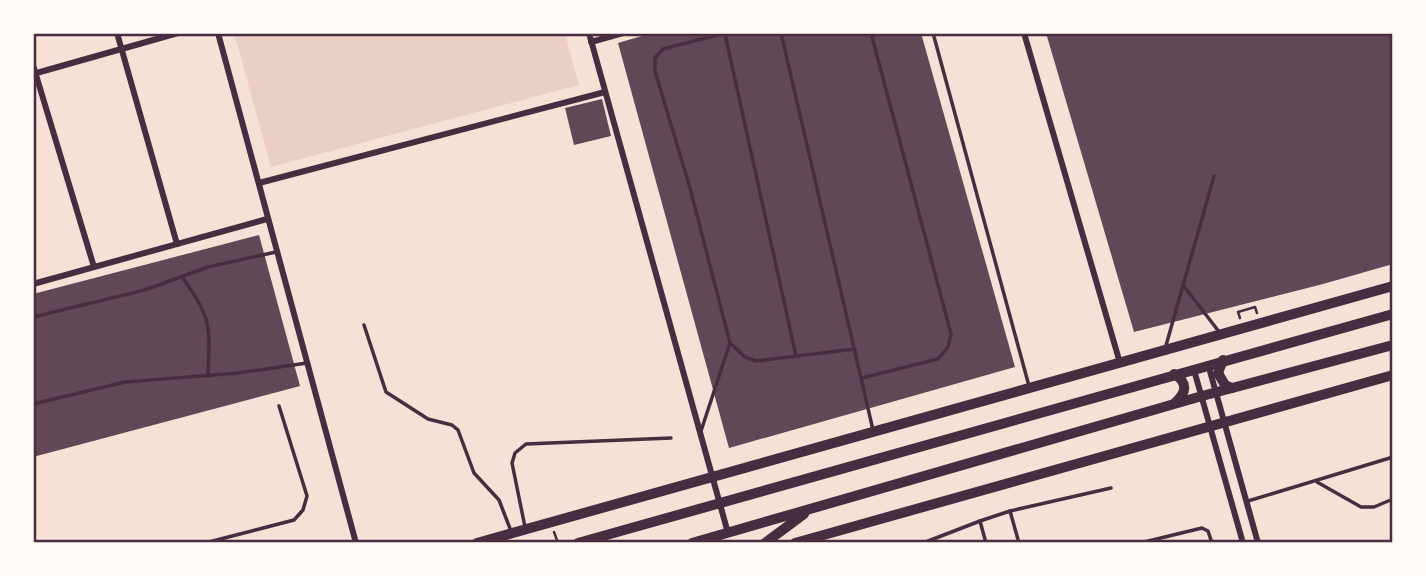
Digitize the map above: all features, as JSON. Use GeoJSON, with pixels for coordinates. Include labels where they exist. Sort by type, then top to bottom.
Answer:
{"type":"FeatureCollection","features":[{"type":"Feature","properties":{"kind":"main road"},"geometry":{"type":"LineString","coordinates":[[477,543],[1393,286]]}},
{"type":"Feature","properties":{"kind":"main road"},"geometry":{"type":"LineString","coordinates":[[578,543],[1393,314]]}},
{"type":"Feature","properties":{"kind":"main road"},"geometry":{"type":"LineString","coordinates":[[692,543],[1216,392],[1393,345]]}},
{"type":"Feature","properties":{"kind":"main road"},"geometry":{"type":"LineString","coordinates":[[1223,360],[1219,366],[1220,380],[1232,388]]}},
{"type":"Feature","properties":{"kind":"main road"},"geometry":{"type":"LineString","coordinates":[[1174,374],[1183,382],[1185,388],[1175,404]]}},
{"type":"Feature","properties":{"kind":"main road"},"geometry":{"type":"LineString","coordinates":[[795,543],[1393,375]]}},
{"type":"Feature","properties":{"kind":"main road"},"geometry":{"type":"LineString","coordinates":[[765,543],[811,509]]}},
{"type":"Feature","properties":{"kind":"street"},"geometry":{"type":"LineString","coordinates":[[117,33],[177,244]]}},
{"type":"Feature","properties":{"kind":"street"},"geometry":{"type":"LineString","coordinates":[[94,267],[34,71],[178,33]]}},
{"type":"Feature","properties":{"kind":"street"},"geometry":{"type":"LineString","coordinates":[[218,33],[356,543]]}},
{"type":"Feature","properties":{"kind":"street"},"geometry":{"type":"LineString","coordinates":[[589,33],[728,533]]}},
{"type":"Feature","properties":{"kind":"street"},"geometry":{"type":"LineString","coordinates":[[591,42],[623,33]]}},
{"type":"Feature","properties":{"kind":"street"},"geometry":{"type":"LineString","coordinates":[[1024,33],[1120,363]]}},
{"type":"Feature","properties":{"kind":"street"},"geometry":{"type":"LineString","coordinates":[[259,183],[605,92]]}},
{"type":"Feature","properties":{"kind":"street"},"geometry":{"type":"LineString","coordinates":[[33,284],[267,219]]}},
{"type":"Feature","properties":{"kind":"street"},"geometry":{"type":"LineString","coordinates":[[1208,364],[1258,543]]}},
{"type":"Feature","properties":{"kind":"street"},"geometry":{"type":"LineString","coordinates":[[1194,369],[1243,543]]}},
{"type":"Feature","properties":{"kind":"street"},"geometry":{"type":"LineString","coordinates":[[1232,505],[1247,502]]}},
{"type":"Feature","properties":{"kind":"lane"},"geometry":{"type":"LineString","coordinates":[[796,356],[725,33],[663,49],[655,58],[655,71],[690,188],[730,343],[745,357],[756,361],[855,349]]}},
{"type":"Feature","properties":{"kind":"lane"},"geometry":{"type":"LineString","coordinates":[[780,33],[873,432]]}},
{"type":"Feature","properties":{"kind":"lane"},"geometry":{"type":"LineString","coordinates":[[862,378],[938,359],[948,347],[951,334],[871,33]]}},
{"type":"Feature","properties":{"kind":"lane"},"geometry":{"type":"LineString","coordinates":[[933,33],[1029,388]]}},
{"type":"Feature","properties":{"kind":"lane"},"geometry":{"type":"LineString","coordinates":[[1164,350],[1214,176]]}},
{"type":"Feature","properties":{"kind":"lane"},"geometry":{"type":"LineString","coordinates":[[33,317],[145,290],[208,268],[276,252]]}},
{"type":"Feature","properties":{"kind":"lane"},"geometry":{"type":"LineString","coordinates":[[181,277],[206,314],[209,332],[208,376]]}},
{"type":"Feature","properties":{"kind":"lane"},"geometry":{"type":"LineString","coordinates":[[1183,285],[1222,334]]}},
{"type":"Feature","properties":{"kind":"lane"},"geometry":{"type":"LineString","coordinates":[[364,325],[386,392],[428,419],[452,425],[458,430],[474,473],[499,500],[511,533]]}},
{"type":"Feature","properties":{"kind":"lane"},"geometry":{"type":"LineString","coordinates":[[700,435],[730,343]]}},
{"type":"Feature","properties":{"kind":"lane"},"geometry":{"type":"LineString","coordinates":[[33,404],[125,382],[208,376],[307,362]]}},
{"type":"Feature","properties":{"kind":"lane"},"geometry":{"type":"LineString","coordinates":[[205,543],[294,520],[306,504],[307,496],[279,406]]}},
{"type":"Feature","properties":{"kind":"lane"},"geometry":{"type":"LineString","coordinates":[[525,529],[512,463],[515,453],[526,444],[671,438]]}},
{"type":"Feature","properties":{"kind":"lane"},"geometry":{"type":"LineString","coordinates":[[1247,502],[1393,457]]}},
{"type":"Feature","properties":{"kind":"lane"},"geometry":{"type":"LineString","coordinates":[[1317,482],[1361,507],[1374,508],[1393,499]]}},
{"type":"Feature","properties":{"kind":"lane"},"geometry":{"type":"LineString","coordinates":[[923,543],[1010,511],[1111,488]]}},
{"type":"Feature","properties":{"kind":"lane"},"geometry":{"type":"LineString","coordinates":[[1010,511],[1019,543]]}},
{"type":"Feature","properties":{"kind":"lane"},"geometry":{"type":"LineString","coordinates":[[980,521],[986,543]]}},
{"type":"Feature","properties":{"kind":"lane"},"geometry":{"type":"LineString","coordinates":[[1140,543],[1202,528],[1208,531],[1212,543]]}},
{"type":"Feature","properties":{"kind":"path"},"geometry":{"type":"LineString","coordinates":[[1238,312],[1255,307],[1259,319]]}},
{"type":"Feature","properties":{"kind":"shaded area"},"geometry":{"type":"Polygon","coordinates":[[[234,33],[565,33],[579,85],[271,167],[234,33]]]}},
{"type":"Feature","properties":{"kind":"building"},"geometry":{"type":"Polygon","coordinates":[[[652,33],[921,33],[1015,367],[729,448],[618,43],[652,33]]]}},
{"type":"Feature","properties":{"kind":"building"},"geometry":{"type":"Polygon","coordinates":[[[1046,33],[1393,33],[1393,264],[1134,332],[1046,33]]]}},
{"type":"Feature","properties":{"kind":"building"},"geometry":{"type":"Polygon","coordinates":[[[602,99],[611,136],[574,145],[565,108],[602,99]]]}},
{"type":"Feature","properties":{"kind":"building"},"geometry":{"type":"Polygon","coordinates":[[[259,235],[300,386],[33,457],[33,294],[259,235]]]}}]}
